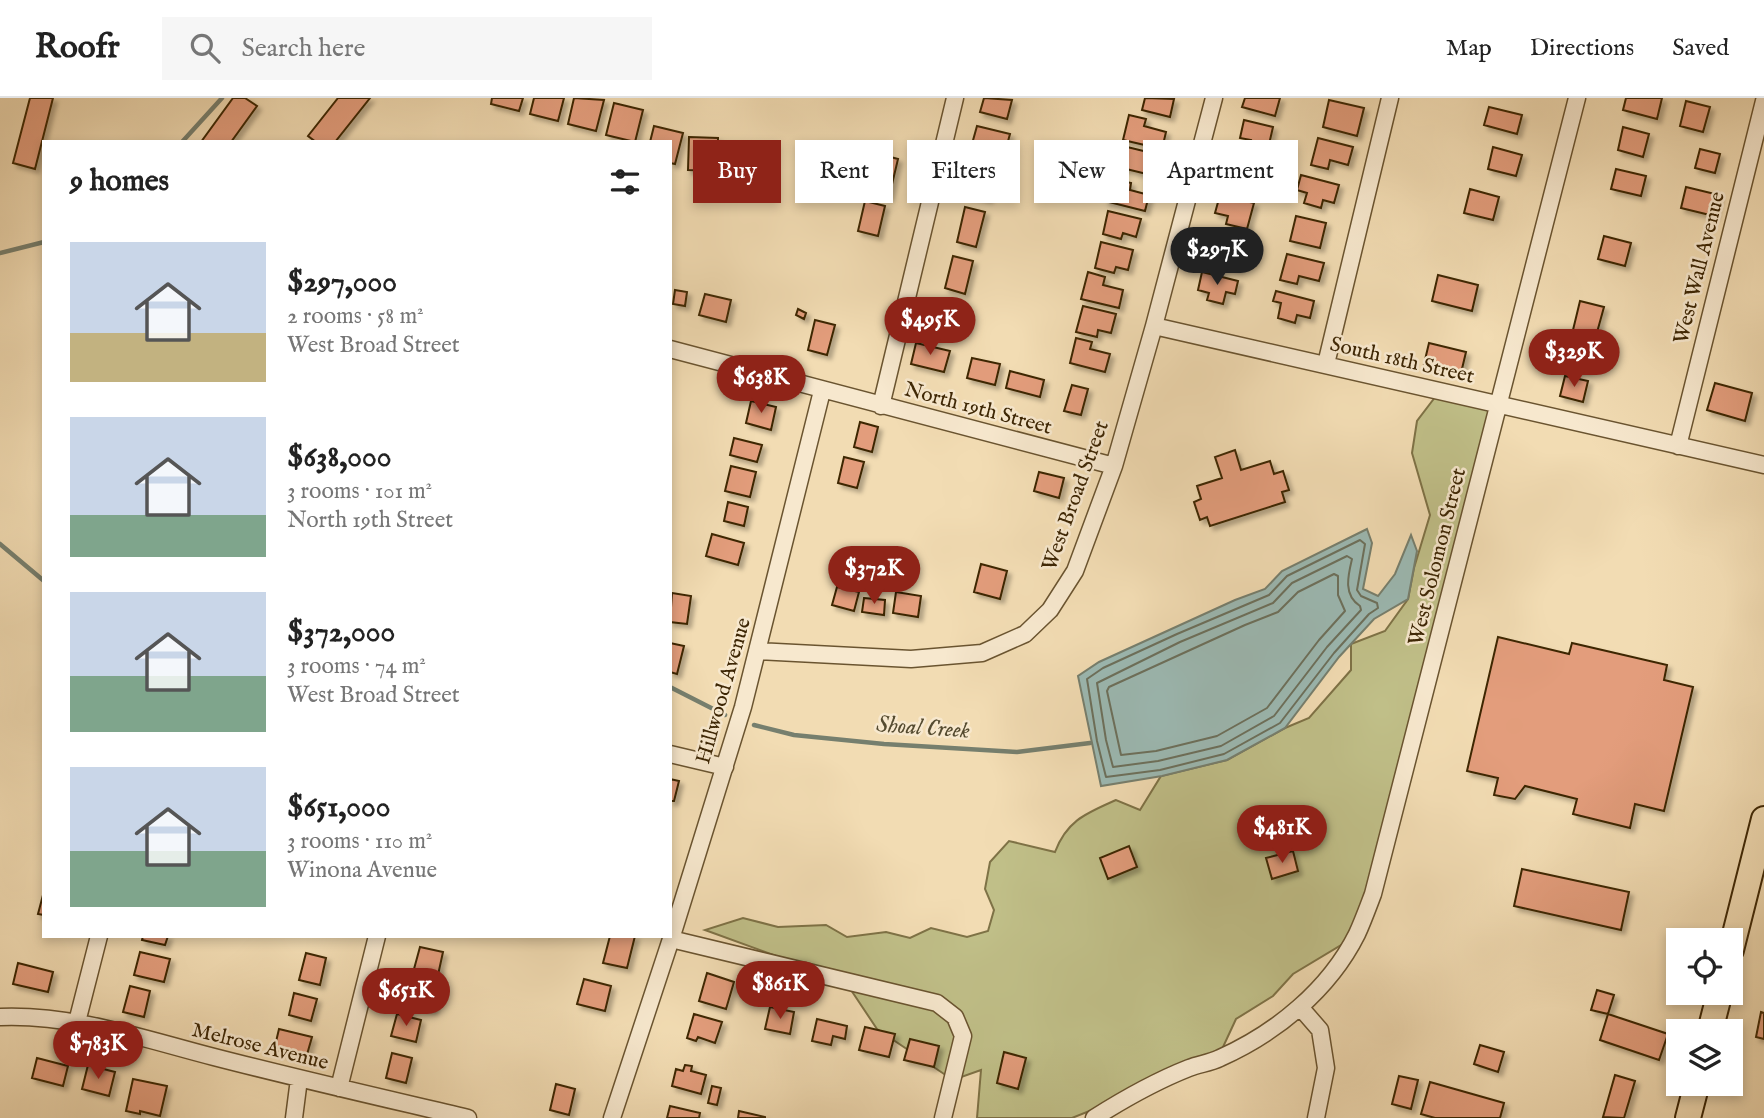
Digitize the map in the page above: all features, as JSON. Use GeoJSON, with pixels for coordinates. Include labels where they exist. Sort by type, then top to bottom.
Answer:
{"type":"FeatureCollection","features":[{"type":"Feature","properties":{"kind":"main road"},"geometry":{"type":"LineString","coordinates":[[1737,928],[1764,819]]}},
{"type":"Feature","properties":{"kind":"main road"},"geometry":{"type":"LineString","coordinates":[[1680,1118],[1693,1099]]}},
{"type":"Feature","properties":{"kind":"street"},"geometry":{"type":"LineString","coordinates":[[881,406],[955,98]]}},
{"type":"Feature","properties":{"kind":"street","name":"West Broad Street"},"geometry":{"type":"LineString","coordinates":[[758,651],[911,659],[982,653],[1024,634],[1050,610],[1075,571],[1114,466],[1214,98]]}},
{"type":"Feature","properties":{"kind":"street"},"geometry":{"type":"LineString","coordinates":[[1326,365],[1390,98]]}},
{"type":"Feature","properties":{"kind":"street","name":"West Solomon Street"},"geometry":{"type":"LineString","coordinates":[[1094,1118],[1126,1097],[1191,1067],[1217,1060],[1277,1027],[1300,1007],[1332,971],[1356,936],[1373,894],[1577,98]]}},
{"type":"Feature","properties":{"kind":"street","name":"West Wall Avenue"},"geometry":{"type":"LineString","coordinates":[[1678,446],[1764,101]]}},
{"type":"Feature","properties":{"kind":"street","name":"South 18th Street"},"geometry":{"type":"LineString","coordinates":[[1154,326],[1764,465]]}},
{"type":"Feature","properties":{"kind":"street","name":"North 19th Street"},"geometry":{"type":"LineString","coordinates":[[672,350],[1114,466]]}},
{"type":"Feature","properties":{"kind":"street","name":"Hillwood Avenue"},"geometry":{"type":"LineString","coordinates":[[672,936],[758,651],[822,391]]}},
{"type":"Feature","properties":{"kind":"street"},"geometry":{"type":"LineString","coordinates":[[672,754],[725,767]]}},
{"type":"Feature","properties":{"kind":"street"},"geometry":{"type":"LineString","coordinates":[[77,1022],[98,938]]}},
{"type":"Feature","properties":{"kind":"street"},"geometry":{"type":"LineString","coordinates":[[338,1088],[376,938]]}},
{"type":"Feature","properties":{"kind":"street"},"geometry":{"type":"LineString","coordinates":[[671,939],[937,1003],[955,1017],[963,1036],[943,1118]]}},
{"type":"Feature","properties":{"kind":"street","name":"Hillwood Avenue"},"geometry":{"type":"LineString","coordinates":[[612,1118],[671,939]]}},
{"type":"Feature","properties":{"kind":"street"},"geometry":{"type":"LineString","coordinates":[[1300,1007],[1320,1030],[1326,1068],[1316,1118]]}},
{"type":"Feature","properties":{"kind":"street","name":"Melrose Avenue"},"geometry":{"type":"LineString","coordinates":[[0,1017],[23,1016],[77,1022],[299,1079],[468,1118]]}},
{"type":"Feature","properties":{"kind":"street"},"geometry":{"type":"LineString","coordinates":[[294,1118],[299,1079]]}},
{"type":"Feature","properties":{"kind":"shaded area"},"geometry":{"type":"Polygon","coordinates":[[[1439,392],[1498,405],[1356,936],[1293,974],[1273,996],[1236,1019],[1217,1060],[1072,1118],[977,1118],[981,1070],[953,1080],[877,1029],[845,981],[705,930],[743,918],[778,927],[826,925],[847,937],[886,932],[910,938],[931,928],[967,937],[988,931],[994,910],[985,889],[990,862],[1009,841],[1055,852],[1066,832],[1087,814],[1116,800],[1140,810],[1161,776],[1227,760],[1309,718],[1351,670],[1351,644],[1385,631],[1408,599],[1430,515],[1412,453],[1417,421],[1439,392]]]}},
{"type":"Feature","properties":{"kind":"water"},"geometry":{"type":"Polygon","coordinates":[[[1367,529],[1372,543],[1363,589],[1378,596],[1395,574],[1411,535],[1417,551],[1408,599],[1374,619],[1339,657],[1285,728],[1227,760],[1162,776],[1101,786],[1078,676],[1099,662],[1265,589],[1282,571],[1367,529]]]}},
{"type":"Feature","properties":{"kind":"building"},"geometry":{"type":"Polygon","coordinates":[[[30,98],[53,98],[35,169],[13,163],[30,98]]]}},
{"type":"Feature","properties":{"kind":"building"},"geometry":{"type":"Polygon","coordinates":[[[233,98],[245,98],[257,106],[232,140],[202,140],[233,98]]]}},
{"type":"Feature","properties":{"kind":"building"},"geometry":{"type":"Polygon","coordinates":[[[338,98],[370,98],[337,140],[313,140],[308,136],[338,98]]]}},
{"type":"Feature","properties":{"kind":"building"},"geometry":{"type":"Polygon","coordinates":[[[492,98],[523,98],[519,111],[491,104],[492,98]]]}},
{"type":"Feature","properties":{"kind":"building"},"geometry":{"type":"Polygon","coordinates":[[[534,98],[564,98],[558,121],[530,114],[534,98]]]}},
{"type":"Feature","properties":{"kind":"building"},"geometry":{"type":"Polygon","coordinates":[[[574,98],[604,100],[596,131],[568,124],[574,98]]]}},
{"type":"Feature","properties":{"kind":"building"},"geometry":{"type":"Polygon","coordinates":[[[984,98],[1012,100],[1007,119],[980,112],[984,98]]]}},
{"type":"Feature","properties":{"kind":"building"},"geometry":{"type":"Polygon","coordinates":[[[1145,98],[1174,99],[1170,117],[1142,110],[1145,98]]]}},
{"type":"Feature","properties":{"kind":"building"},"geometry":{"type":"Polygon","coordinates":[[[1245,98],[1280,98],[1275,116],[1242,107],[1245,98]]]}},
{"type":"Feature","properties":{"kind":"building"},"geometry":{"type":"Polygon","coordinates":[[[1626,98],[1662,98],[1657,119],[1623,110],[1626,98]]]}},
{"type":"Feature","properties":{"kind":"building"},"geometry":{"type":"Polygon","coordinates":[[[1329,100],[1364,108],[1357,136],[1323,127],[1329,100]]]}},
{"type":"Feature","properties":{"kind":"building"},"geometry":{"type":"Polygon","coordinates":[[[1686,101],[1710,107],[1703,132],[1680,126],[1686,101]]]}},
{"type":"Feature","properties":{"kind":"building"},"geometry":{"type":"Polygon","coordinates":[[[614,103],[643,110],[636,140],[606,135],[614,103]]]}},
{"type":"Feature","properties":{"kind":"building"},"geometry":{"type":"Polygon","coordinates":[[[1489,107],[1522,115],[1517,134],[1484,125],[1489,107]]]}},
{"type":"Feature","properties":{"kind":"building"},"geometry":{"type":"Polygon","coordinates":[[[1129,115],[1146,119],[1144,126],[1166,132],[1164,140],[1143,140],[1143,145],[1123,140],[1129,115]]]}},
{"type":"Feature","properties":{"kind":"building"},"geometry":{"type":"Polygon","coordinates":[[[1244,120],[1273,127],[1270,140],[1240,138],[1244,120]]]}},
{"type":"Feature","properties":{"kind":"building"},"geometry":{"type":"Polygon","coordinates":[[[654,126],[683,133],[675,164],[672,163],[672,140],[650,140],[654,126]]]}},
{"type":"Feature","properties":{"kind":"building"},"geometry":{"type":"Polygon","coordinates":[[[977,126],[1010,134],[1008,140],[973,140],[977,126]]]}},
{"type":"Feature","properties":{"kind":"building"},"geometry":{"type":"Polygon","coordinates":[[[1623,127],[1649,134],[1643,157],[1618,150],[1623,127]]]}},
{"type":"Feature","properties":{"kind":"building"},"geometry":{"type":"Polygon","coordinates":[[[689,137],[718,138],[693,140],[693,170],[688,170],[689,137]]]}},
{"type":"Feature","properties":{"kind":"building"},"geometry":{"type":"Polygon","coordinates":[[[1318,138],[1353,147],[1348,165],[1330,160],[1328,169],[1311,165],[1318,138]]]}},
{"type":"Feature","properties":{"kind":"building"},"geometry":{"type":"Polygon","coordinates":[[[1129,147],[1143,151],[1143,173],[1129,170],[1129,147]]]}},
{"type":"Feature","properties":{"kind":"building"},"geometry":{"type":"Polygon","coordinates":[[[1493,147],[1522,155],[1516,176],[1488,169],[1493,147]]]}},
{"type":"Feature","properties":{"kind":"building"},"geometry":{"type":"Polygon","coordinates":[[[1700,149],[1720,154],[1715,173],[1695,168],[1700,149]]]}},
{"type":"Feature","properties":{"kind":"building"},"geometry":{"type":"Polygon","coordinates":[[[893,158],[898,159],[893,180],[893,158]]]}},
{"type":"Feature","properties":{"kind":"building"},"geometry":{"type":"Polygon","coordinates":[[[1616,169],[1646,176],[1641,196],[1611,189],[1616,169]]]}},
{"type":"Feature","properties":{"kind":"building"},"geometry":{"type":"Polygon","coordinates":[[[1301,175],[1339,185],[1334,203],[1323,200],[1321,208],[1304,203],[1307,193],[1298,190],[1301,175]]]}},
{"type":"Feature","properties":{"kind":"building"},"geometry":{"type":"Polygon","coordinates":[[[1129,183],[1131,183],[1130,190],[1143,193],[1143,203],[1147,203],[1145,211],[1113,203],[1129,203],[1129,183]]]}},
{"type":"Feature","properties":{"kind":"building"},"geometry":{"type":"Polygon","coordinates":[[[1686,187],[1719,195],[1714,216],[1681,208],[1686,187]]]}},
{"type":"Feature","properties":{"kind":"building"},"geometry":{"type":"Polygon","coordinates":[[[1470,189],[1499,197],[1493,220],[1464,213],[1470,189]]]}},
{"type":"Feature","properties":{"kind":"building"},"geometry":{"type":"Polygon","coordinates":[[[865,203],[885,206],[878,236],[858,231],[865,203]]]}},
{"type":"Feature","properties":{"kind":"building"},"geometry":{"type":"Polygon","coordinates":[[[1218,203],[1254,203],[1247,229],[1226,224],[1228,216],[1215,213],[1218,203]]]}},
{"type":"Feature","properties":{"kind":"building"},"geometry":{"type":"Polygon","coordinates":[[[965,207],[985,212],[976,247],[957,242],[965,207]]]}},
{"type":"Feature","properties":{"kind":"building"},"geometry":{"type":"Polygon","coordinates":[[[1108,211],[1141,219],[1136,237],[1123,233],[1121,239],[1103,234],[1108,211]]]}},
{"type":"Feature","properties":{"kind":"building"},"geometry":{"type":"Polygon","coordinates":[[[1296,216],[1326,223],[1320,248],[1290,241],[1296,216]]]}},
{"type":"Feature","properties":{"kind":"building"},"geometry":{"type":"Polygon","coordinates":[[[1209,233],[1245,241],[1238,268],[1222,264],[1224,256],[1205,251],[1209,233]]]}},
{"type":"Feature","properties":{"kind":"building"},"geometry":{"type":"Polygon","coordinates":[[[1604,236],[1631,243],[1625,266],[1598,259],[1604,236]]]}},
{"type":"Feature","properties":{"kind":"building"},"geometry":{"type":"Polygon","coordinates":[[[1101,242],[1133,250],[1128,270],[1116,267],[1114,273],[1095,268],[1101,242]]]}},
{"type":"Feature","properties":{"kind":"building"},"geometry":{"type":"Polygon","coordinates":[[[1287,254],[1324,263],[1319,281],[1299,276],[1297,284],[1280,280],[1287,254]]]}},
{"type":"Feature","properties":{"kind":"building"},"geometry":{"type":"Polygon","coordinates":[[[953,256],[973,261],[965,294],[945,288],[953,256]]]}},
{"type":"Feature","properties":{"kind":"building"},"geometry":{"type":"Polygon","coordinates":[[[1088,272],[1105,277],[1103,285],[1123,290],[1119,308],[1081,299],[1088,272]]]}},
{"type":"Feature","properties":{"kind":"building"},"geometry":{"type":"Polygon","coordinates":[[[1202,272],[1238,281],[1235,294],[1226,292],[1223,304],[1207,300],[1209,293],[1198,290],[1202,272]]]}},
{"type":"Feature","properties":{"kind":"building"},"geometry":{"type":"Polygon","coordinates":[[[1438,275],[1478,285],[1472,311],[1432,301],[1438,275]]]}},
{"type":"Feature","properties":{"kind":"building"},"geometry":{"type":"Polygon","coordinates":[[[675,290],[687,292],[685,306],[673,304],[675,290]]]}},
{"type":"Feature","properties":{"kind":"building"},"geometry":{"type":"Polygon","coordinates":[[[1276,291],[1314,301],[1310,318],[1297,315],[1295,323],[1278,318],[1281,303],[1273,301],[1276,291]]]}},
{"type":"Feature","properties":{"kind":"building"},"geometry":{"type":"Polygon","coordinates":[[[705,294],[731,300],[726,322],[699,315],[705,294]]]}},
{"type":"Feature","properties":{"kind":"building"},"geometry":{"type":"Polygon","coordinates":[[[1580,301],[1604,307],[1596,336],[1573,330],[1580,301]]]}},
{"type":"Feature","properties":{"kind":"building"},"geometry":{"type":"Polygon","coordinates":[[[1083,306],[1116,314],[1111,333],[1098,330],[1097,337],[1076,332],[1083,306]]]}},
{"type":"Feature","properties":{"kind":"building"},"geometry":{"type":"Polygon","coordinates":[[[798,309],[806,313],[804,319],[796,315],[798,309]]]}},
{"type":"Feature","properties":{"kind":"building"},"geometry":{"type":"Polygon","coordinates":[[[815,320],[835,325],[827,355],[808,350],[815,320]]]}},
{"type":"Feature","properties":{"kind":"building"},"geometry":{"type":"Polygon","coordinates":[[[1076,338],[1092,342],[1090,349],[1110,354],[1105,372],[1070,363],[1076,338]]]}},
{"type":"Feature","properties":{"kind":"building"},"geometry":{"type":"Polygon","coordinates":[[[916,343],[950,351],[944,372],[911,364],[916,343]]]}},
{"type":"Feature","properties":{"kind":"building"},"geometry":{"type":"Polygon","coordinates":[[[1429,343],[1466,352],[1461,373],[1424,364],[1429,343]]]}},
{"type":"Feature","properties":{"kind":"building"},"geometry":{"type":"Polygon","coordinates":[[[1572,344],[1593,349],[1588,370],[1567,365],[1572,344]]]}},
{"type":"Feature","properties":{"kind":"building"},"geometry":{"type":"Polygon","coordinates":[[[972,358],[1000,364],[995,385],[967,378],[972,358]]]}},
{"type":"Feature","properties":{"kind":"building"},"geometry":{"type":"Polygon","coordinates":[[[1010,371],[1044,380],[1040,397],[1006,388],[1010,371]]]}},
{"type":"Feature","properties":{"kind":"building"},"geometry":{"type":"Polygon","coordinates":[[[1565,376],[1588,381],[1583,402],[1560,396],[1565,376]]]}},
{"type":"Feature","properties":{"kind":"building"},"geometry":{"type":"Polygon","coordinates":[[[1715,383],[1752,393],[1745,421],[1707,410],[1715,383]]]}},
{"type":"Feature","properties":{"kind":"building"},"geometry":{"type":"Polygon","coordinates":[[[1072,385],[1088,389],[1081,415],[1064,411],[1072,385]]]}},
{"type":"Feature","properties":{"kind":"building"},"geometry":{"type":"Polygon","coordinates":[[[751,401],[776,407],[771,430],[746,423],[751,401]]]}},
{"type":"Feature","properties":{"kind":"building"},"geometry":{"type":"Polygon","coordinates":[[[860,422],[878,427],[872,452],[854,447],[860,422]]]}},
{"type":"Feature","properties":{"kind":"building"},"geometry":{"type":"Polygon","coordinates":[[[734,438],[762,445],[757,462],[730,455],[734,438]]]}},
{"type":"Feature","properties":{"kind":"building"},"geometry":{"type":"Polygon","coordinates":[[[1235,450],[1241,470],[1270,461],[1274,474],[1283,471],[1289,490],[1282,492],[1285,502],[1210,526],[1207,517],[1200,520],[1194,502],[1201,499],[1197,486],[1222,478],[1215,457],[1235,450]]]}},
{"type":"Feature","properties":{"kind":"building"},"geometry":{"type":"Polygon","coordinates":[[[844,457],[864,462],[857,488],[838,483],[844,457]]]}},
{"type":"Feature","properties":{"kind":"building"},"geometry":{"type":"Polygon","coordinates":[[[731,466],[756,472],[750,497],[725,491],[731,466]]]}},
{"type":"Feature","properties":{"kind":"building"},"geometry":{"type":"Polygon","coordinates":[[[1039,472],[1064,478],[1059,498],[1034,491],[1039,472]]]}},
{"type":"Feature","properties":{"kind":"building"},"geometry":{"type":"Polygon","coordinates":[[[728,502],[748,507],[744,526],[724,521],[728,502]]]}},
{"type":"Feature","properties":{"kind":"building"},"geometry":{"type":"Polygon","coordinates":[[[712,534],[744,543],[738,565],[706,556],[712,534]]]}},
{"type":"Feature","properties":{"kind":"building"},"geometry":{"type":"Polygon","coordinates":[[[981,564],[1007,571],[1000,599],[974,592],[981,564]]]}},
{"type":"Feature","properties":{"kind":"building"},"geometry":{"type":"Polygon","coordinates":[[[837,587],[859,592],[854,611],[832,605],[837,587]]]}},
{"type":"Feature","properties":{"kind":"building"},"geometry":{"type":"Polygon","coordinates":[[[896,592],[921,596],[918,617],[893,613],[896,592]]]}},
{"type":"Feature","properties":{"kind":"building"},"geometry":{"type":"Polygon","coordinates":[[[672,593],[691,596],[687,624],[672,622],[672,593]]]}},
{"type":"Feature","properties":{"kind":"building"},"geometry":{"type":"Polygon","coordinates":[[[864,598],[885,600],[884,615],[862,612],[864,598]]]}},
{"type":"Feature","properties":{"kind":"building"},"geometry":{"type":"Polygon","coordinates":[[[1498,637],[1569,654],[1572,643],[1667,665],[1664,680],[1693,687],[1664,811],[1635,804],[1630,828],[1573,814],[1577,799],[1525,786],[1515,799],[1494,795],[1498,778],[1467,771],[1498,637]]]}},
{"type":"Feature","properties":{"kind":"building"},"geometry":{"type":"Polygon","coordinates":[[[672,643],[684,646],[677,674],[672,673],[672,643]]]}},
{"type":"Feature","properties":{"kind":"building"},"geometry":{"type":"Polygon","coordinates":[[[672,779],[679,781],[672,801],[672,779]]]}},
{"type":"Feature","properties":{"kind":"building"},"geometry":{"type":"Polygon","coordinates":[[[1129,846],[1137,867],[1108,879],[1100,858],[1129,846]]]}},
{"type":"Feature","properties":{"kind":"building"},"geometry":{"type":"Polygon","coordinates":[[[1293,851],[1298,871],[1272,879],[1266,858],[1293,851]]]}},
{"type":"Feature","properties":{"kind":"building"},"geometry":{"type":"Polygon","coordinates":[[[1522,869],[1629,892],[1621,930],[1514,906],[1522,869]]]}},
{"type":"Feature","properties":{"kind":"building"},"geometry":{"type":"Polygon","coordinates":[[[42,899],[42,915],[38,914],[42,899]]]}},
{"type":"Feature","properties":{"kind":"building"},"geometry":{"type":"Polygon","coordinates":[[[142,938],[167,938],[165,945],[142,938]]]}},
{"type":"Feature","properties":{"kind":"building"},"geometry":{"type":"Polygon","coordinates":[[[609,938],[634,938],[627,968],[603,963],[609,938]]]}},
{"type":"Feature","properties":{"kind":"building"},"geometry":{"type":"Polygon","coordinates":[[[420,947],[443,952],[438,975],[414,969],[420,947]]]}},
{"type":"Feature","properties":{"kind":"building"},"geometry":{"type":"Polygon","coordinates":[[[140,952],[170,959],[164,982],[134,975],[140,952]]]}},
{"type":"Feature","properties":{"kind":"building"},"geometry":{"type":"Polygon","coordinates":[[[306,953],[326,958],[320,985],[299,980],[306,953]]]}},
{"type":"Feature","properties":{"kind":"building"},"geometry":{"type":"Polygon","coordinates":[[[18,963],[53,972],[48,992],[13,984],[18,963]]]}},
{"type":"Feature","properties":{"kind":"building"},"geometry":{"type":"Polygon","coordinates":[[[707,973],[734,982],[726,1009],[699,1001],[707,973]]]}},
{"type":"Feature","properties":{"kind":"building"},"geometry":{"type":"Polygon","coordinates":[[[584,979],[611,986],[605,1011],[577,1004],[584,979]]]}},
{"type":"Feature","properties":{"kind":"building"},"geometry":{"type":"Polygon","coordinates":[[[411,984],[438,991],[433,1010],[407,1004],[411,984]]]}},
{"type":"Feature","properties":{"kind":"building"},"geometry":{"type":"Polygon","coordinates":[[[130,986],[150,991],[144,1017],[123,1012],[130,986]]]}},
{"type":"Feature","properties":{"kind":"building"},"geometry":{"type":"Polygon","coordinates":[[[1597,990],[1614,995],[1608,1014],[1591,1010],[1597,990]]]}},
{"type":"Feature","properties":{"kind":"building"},"geometry":{"type":"Polygon","coordinates":[[[294,993],[317,999],[311,1021],[289,1015],[294,993]]]}},
{"type":"Feature","properties":{"kind":"building"},"geometry":{"type":"Polygon","coordinates":[[[770,1007],[794,1012],[790,1034],[765,1029],[770,1007]]]}},
{"type":"Feature","properties":{"kind":"building"},"geometry":{"type":"Polygon","coordinates":[[[1761,1012],[1764,1013],[1764,1039],[1756,1037],[1761,1012]]]}},
{"type":"Feature","properties":{"kind":"building"},"geometry":{"type":"Polygon","coordinates":[[[397,1014],[421,1020],[416,1042],[391,1036],[397,1014]]]}},
{"type":"Feature","properties":{"kind":"building"},"geometry":{"type":"Polygon","coordinates":[[[694,1014],[722,1022],[715,1043],[698,1037],[696,1041],[687,1038],[694,1014]]]}},
{"type":"Feature","properties":{"kind":"building"},"geometry":{"type":"Polygon","coordinates":[[[1608,1014],[1666,1033],[1659,1060],[1600,1040],[1608,1014]]]}},
{"type":"Feature","properties":{"kind":"building"},"geometry":{"type":"Polygon","coordinates":[[[817,1019],[847,1026],[845,1039],[833,1036],[831,1045],[812,1041],[817,1019]]]}},
{"type":"Feature","properties":{"kind":"building"},"geometry":{"type":"Polygon","coordinates":[[[865,1027],[895,1034],[889,1057],[859,1050],[865,1027]]]}},
{"type":"Feature","properties":{"kind":"building"},"geometry":{"type":"Polygon","coordinates":[[[279,1029],[312,1037],[306,1058],[274,1050],[279,1029]]]}},
{"type":"Feature","properties":{"kind":"building"},"geometry":{"type":"Polygon","coordinates":[[[910,1039],[939,1046],[934,1067],[904,1060],[910,1039]]]}},
{"type":"Feature","properties":{"kind":"building"},"geometry":{"type":"Polygon","coordinates":[[[1480,1045],[1504,1052],[1498,1072],[1474,1064],[1480,1045]]]}},
{"type":"Feature","properties":{"kind":"building"},"geometry":{"type":"Polygon","coordinates":[[[1004,1052],[1026,1058],[1018,1089],[997,1083],[1004,1052]]]}},
{"type":"Feature","properties":{"kind":"building"},"geometry":{"type":"Polygon","coordinates":[[[392,1053],[412,1058],[406,1083],[386,1078],[392,1053]]]}},
{"type":"Feature","properties":{"kind":"building"},"geometry":{"type":"Polygon","coordinates":[[[37,1058],[68,1066],[63,1086],[32,1078],[37,1058]]]}},
{"type":"Feature","properties":{"kind":"building"},"geometry":{"type":"Polygon","coordinates":[[[88,1065],[115,1072],[109,1096],[82,1089],[88,1065]]]}},
{"type":"Feature","properties":{"kind":"building"},"geometry":{"type":"Polygon","coordinates":[[[685,1065],[692,1066],[691,1071],[706,1075],[701,1094],[672,1086],[676,1069],[683,1071],[685,1065]]]}},
{"type":"Feature","properties":{"kind":"building"},"geometry":{"type":"Polygon","coordinates":[[[1615,1075],[1635,1081],[1624,1118],[1603,1117],[1615,1075]]]}},
{"type":"Feature","properties":{"kind":"building"},"geometry":{"type":"Polygon","coordinates":[[[1399,1076],[1418,1080],[1411,1109],[1392,1104],[1399,1076]]]}},
{"type":"Feature","properties":{"kind":"building"},"geometry":{"type":"Polygon","coordinates":[[[133,1079],[167,1086],[160,1116],[126,1111],[133,1079]]]}},
{"type":"Feature","properties":{"kind":"building"},"geometry":{"type":"Polygon","coordinates":[[[1430,1082],[1504,1103],[1500,1118],[1435,1118],[1421,1114],[1430,1082]]]}},
{"type":"Feature","properties":{"kind":"building"},"geometry":{"type":"Polygon","coordinates":[[[556,1084],[575,1089],[569,1115],[550,1110],[556,1084]]]}},
{"type":"Feature","properties":{"kind":"building"},"geometry":{"type":"Polygon","coordinates":[[[712,1086],[721,1088],[717,1105],[708,1103],[712,1086]]]}},
{"type":"Feature","properties":{"kind":"building"},"geometry":{"type":"Polygon","coordinates":[[[670,1106],[700,1113],[699,1118],[667,1118],[670,1106]]]}},
{"type":"Feature","properties":{"kind":"building"},"geometry":{"type":"Polygon","coordinates":[[[739,1111],[765,1117],[765,1118],[738,1118],[739,1111]]]}},
{"type":"Feature","properties":{"kind":"waterway"},"geometry":{"type":"LineString","coordinates":[[184,140],[222,98]]}},
{"type":"Feature","properties":{"kind":"waterway"},"geometry":{"type":"LineString","coordinates":[[0,253],[42,242]]}},
{"type":"Feature","properties":{"kind":"waterway","name":"Shoal Creek"},"geometry":{"type":"LineString","coordinates":[[0,544],[42,579]]}},
{"type":"Feature","properties":{"kind":"waterway","name":"Shoal Creek"},"geometry":{"type":"LineString","coordinates":[[672,688],[725,715]]}},
{"type":"Feature","properties":{"kind":"waterway","name":"Shoal Creek"},"geometry":{"type":"LineString","coordinates":[[754,725],[794,735],[884,744],[1017,752],[1090,743]]}}]}
